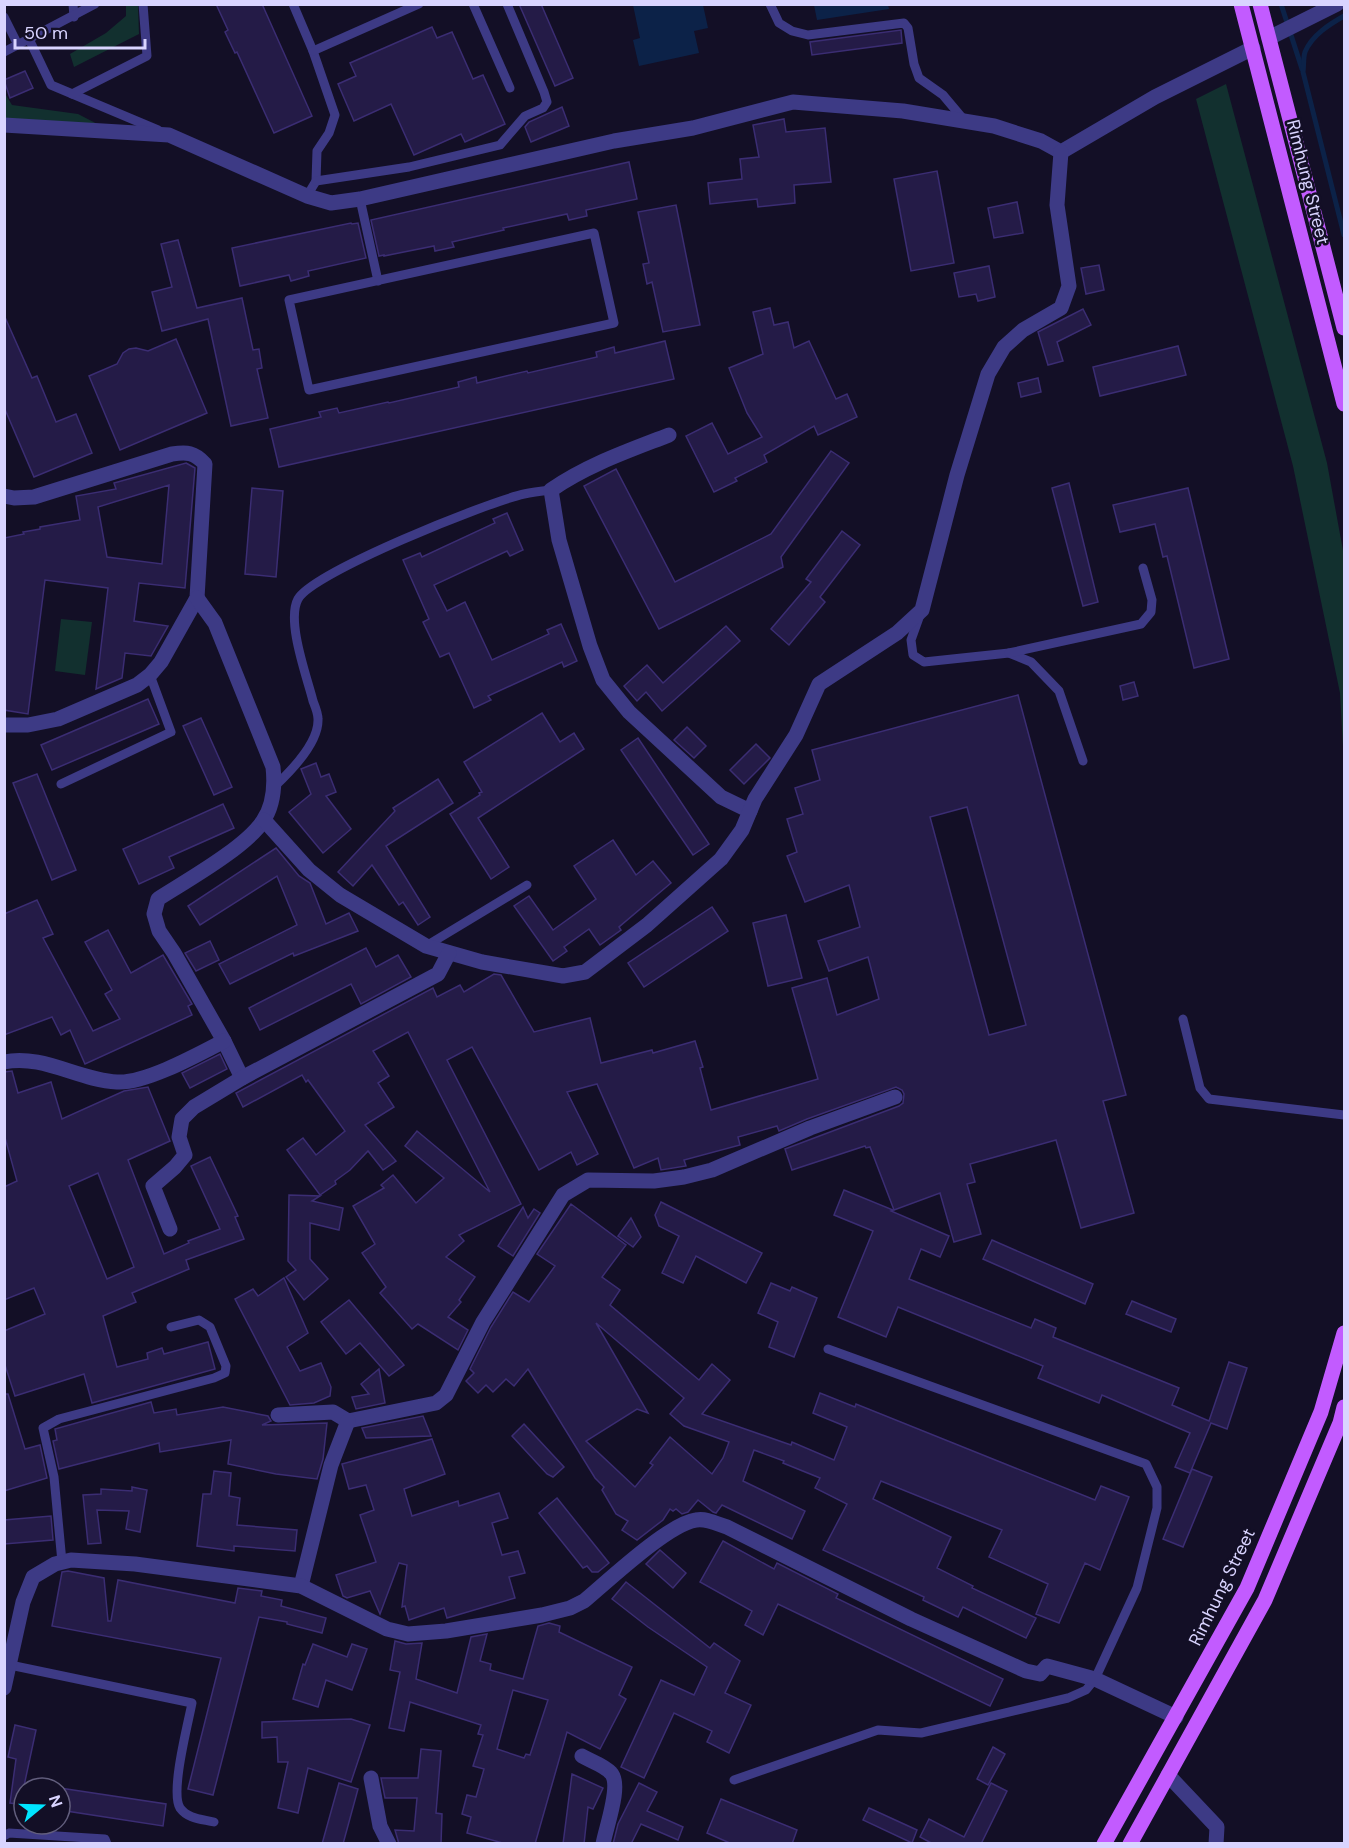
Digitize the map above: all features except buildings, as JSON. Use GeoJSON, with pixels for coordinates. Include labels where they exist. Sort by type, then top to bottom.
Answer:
{"type":"FeatureCollection","features":[{"type":"Feature","properties":{"kind":"main road","name":"Rimhung Street"},"geometry":{"type":"LineString","coordinates":[[1242,4],[1344,404]]}},
{"type":"Feature","properties":{"kind":"main road","name":"Rimhung Street"},"geometry":{"type":"LineString","coordinates":[[1260,4],[1344,328]]}},
{"type":"Feature","properties":{"kind":"main road","name":"Rimhung Street"},"geometry":{"type":"LineString","coordinates":[[1104,1844],[1247,1588],[1322,1412],[1344,1334]]}},
{"type":"Feature","properties":{"kind":"main road"},"geometry":{"type":"LineString","coordinates":[[1130,1844],[1265,1600],[1336,1434],[1344,1407]]}},
{"type":"Feature","properties":{"kind":"street"},"geometry":{"type":"LineString","coordinates":[[1269,38],[1337,4]]}},
{"type":"Feature","properties":{"kind":"street"},"geometry":{"type":"LineString","coordinates":[[1060,152],[1155,97],[1253,48]]}},
{"type":"Feature","properties":{"kind":"street"},"geometry":{"type":"LineString","coordinates":[[4,125],[169,135],[306,196],[331,203],[360,199],[614,141],[693,128],[793,102],[903,111],[994,126],[1041,141],[1060,152]]}},
{"type":"Feature","properties":{"kind":"street"},"geometry":{"type":"LineString","coordinates":[[264,820],[309,870],[340,895],[426,946],[482,962],[563,976],[585,972],[647,925],[721,859],[742,830],[755,799],[796,735],[819,684],[897,633],[922,610],[957,475],[988,374],[1004,347],[1023,330],[1061,308],[1069,286],[1057,205],[1060,152]]}},
{"type":"Feature","properties":{"kind":"street"},"geometry":{"type":"LineString","coordinates":[[669,435],[594,465],[571,476],[551,490],[560,540],[590,646],[603,680],[628,712],[721,797],[750,811]]}},
{"type":"Feature","properties":{"kind":"street"},"geometry":{"type":"LineString","coordinates":[[4,496],[34,497],[172,454],[189,452],[198,456],[205,464],[197,598],[161,662],[137,685],[58,719],[28,725],[4,724]]}},
{"type":"Feature","properties":{"kind":"street"},"geometry":{"type":"LineString","coordinates":[[197,598],[215,623],[273,767],[275,786],[264,820],[247,839],[158,899],[154,914],[159,932],[174,953],[224,1041],[242,1078]]}},
{"type":"Feature","properties":{"kind":"street"},"geometry":{"type":"LineString","coordinates":[[170,1229],[153,1186],[175,1167],[184,1155],[179,1137],[182,1119],[194,1107],[242,1078],[438,974],[449,952]]}},
{"type":"Feature","properties":{"kind":"street"},"geometry":{"type":"LineString","coordinates":[[4,1062],[34,1060],[93,1079],[120,1083],[150,1076],[184,1062],[224,1041]]}},
{"type":"Feature","properties":{"kind":"street"},"geometry":{"type":"LineString","coordinates":[[278,1415],[333,1412],[348,1421],[436,1403],[446,1395],[478,1331],[563,1195],[575,1186],[588,1180],[654,1181],[712,1170],[810,1128],[895,1096]]}},
{"type":"Feature","properties":{"kind":"street"},"geometry":{"type":"LineString","coordinates":[[301,1586],[331,1465],[348,1421]]}},
{"type":"Feature","properties":{"kind":"street"},"geometry":{"type":"LineString","coordinates":[[4,1688],[23,1602],[33,1577],[62,1562],[71,1560],[135,1564],[301,1586],[387,1629],[408,1634],[446,1631],[570,1608],[584,1601],[666,1533],[683,1524],[696,1520],[707,1520],[727,1527],[911,1619],[1026,1671],[1040,1674],[1047,1666],[1095,1679],[1176,1717]]}},
{"type":"Feature","properties":{"kind":"street"},"geometry":{"type":"LineString","coordinates":[[582,1756],[610,1771],[615,1779],[615,1791],[603,1844]]}},
{"type":"Feature","properties":{"kind":"street"},"geometry":{"type":"LineString","coordinates":[[1168,1775],[1217,1827],[1216,1844]]}},
{"type":"Feature","properties":{"kind":"street"},"geometry":{"type":"LineString","coordinates":[[371,1778],[380,1826],[389,1844]]}},
{"type":"Feature","properties":{"kind":"lane"},"geometry":{"type":"LineString","coordinates":[[73,4],[74,17]]}},
{"type":"Feature","properties":{"kind":"lane"},"geometry":{"type":"LineString","coordinates":[[4,52],[95,4]]}},
{"type":"Feature","properties":{"kind":"lane"},"geometry":{"type":"LineString","coordinates":[[72,94],[147,56],[143,4]]}},
{"type":"Feature","properties":{"kind":"lane"},"geometry":{"type":"LineString","coordinates":[[293,4],[313,51],[334,115],[329,133],[317,152],[316,181],[306,196]]}},
{"type":"Feature","properties":{"kind":"lane"},"geometry":{"type":"LineString","coordinates":[[313,51],[419,4]]}},
{"type":"Feature","properties":{"kind":"lane"},"geometry":{"type":"LineString","coordinates":[[473,4],[510,88]]}},
{"type":"Feature","properties":{"kind":"lane"},"geometry":{"type":"LineString","coordinates":[[316,181],[409,167],[500,145],[525,116],[543,108],[547,102],[544,92],[507,4]]}},
{"type":"Feature","properties":{"kind":"lane"},"geometry":{"type":"LineString","coordinates":[[770,4],[779,23],[792,31],[808,35],[904,23],[908,28],[914,64],[919,78],[952,104],[965,122]]}},
{"type":"Feature","properties":{"kind":"lane"},"geometry":{"type":"LineString","coordinates":[[4,17],[18,45]]}},
{"type":"Feature","properties":{"kind":"lane"},"geometry":{"type":"LineString","coordinates":[[29,39],[51,85],[169,135]]}},
{"type":"Feature","properties":{"kind":"lane"},"geometry":{"type":"LineString","coordinates":[[360,199],[378,281]]}},
{"type":"Feature","properties":{"kind":"lane"},"geometry":{"type":"LineString","coordinates":[[594,233],[614,323],[309,390],[289,300],[378,281],[594,233]]}},
{"type":"Feature","properties":{"kind":"lane"},"geometry":{"type":"LineString","coordinates":[[275,786],[298,764],[312,741],[318,719],[293,628],[297,600],[315,583],[374,552],[452,520],[522,495],[551,490]]}},
{"type":"Feature","properties":{"kind":"lane"},"geometry":{"type":"LineString","coordinates":[[922,610],[911,640],[913,655],[924,662],[1009,653],[1141,624],[1151,612],[1152,600],[1143,568]]}},
{"type":"Feature","properties":{"kind":"lane"},"geometry":{"type":"LineString","coordinates":[[1009,653],[1031,662],[1059,691],[1083,762]]}},
{"type":"Feature","properties":{"kind":"lane"},"geometry":{"type":"LineString","coordinates":[[61,784],[171,732],[150,675]]}},
{"type":"Feature","properties":{"kind":"lane"},"geometry":{"type":"LineString","coordinates":[[426,946],[527,885]]}},
{"type":"Feature","properties":{"kind":"lane"},"geometry":{"type":"LineString","coordinates":[[1183,1019],[1200,1088],[1209,1099],[1344,1115]]}},
{"type":"Feature","properties":{"kind":"lane"},"geometry":{"type":"LineString","coordinates":[[62,1562],[54,1477],[43,1428],[59,1419],[214,1378],[225,1373],[226,1366],[210,1327],[199,1320],[171,1327]]}},
{"type":"Feature","properties":{"kind":"lane"},"geometry":{"type":"LineString","coordinates":[[734,1780],[878,1730],[921,1733],[1068,1698],[1086,1690],[1095,1679],[1137,1588],[1157,1508],[1157,1487],[1146,1464],[828,1349]]}},
{"type":"Feature","properties":{"kind":"lane"},"geometry":{"type":"LineString","coordinates":[[9,1665],[192,1703],[176,1786],[180,1808],[190,1817],[214,1822]]}},
{"type":"Feature","properties":{"kind":"lane"},"geometry":{"type":"LineString","coordinates":[[4,1836],[9,1833],[105,1839],[107,1844]]}},
{"type":"Feature","properties":{"kind":"green space"},"geometry":{"type":"Polygon","coordinates":[[[126,5],[138,5],[139,34],[74,67],[70,54],[106,33],[126,16],[126,5]]]}},
{"type":"Feature","properties":{"kind":"green space"},"geometry":{"type":"Polygon","coordinates":[[[1226,84],[1327,463],[1344,556],[1344,765],[1340,693],[1293,466],[1196,99],[1226,84]]]}},
{"type":"Feature","properties":{"kind":"green space"},"geometry":{"type":"Polygon","coordinates":[[[4,92],[12,105],[78,114],[109,130],[5,126],[4,92]]]}},
{"type":"Feature","properties":{"kind":"green space"},"geometry":{"type":"Polygon","coordinates":[[[61,619],[92,622],[85,675],[55,671],[61,619]]]}},
{"type":"Feature","properties":{"kind":"water"},"geometry":{"type":"Polygon","coordinates":[[[633,5],[703,5],[708,28],[694,31],[699,53],[639,66],[633,40],[640,38],[633,5]]]}},
{"type":"Feature","properties":{"kind":"water"},"geometry":{"type":"Polygon","coordinates":[[[814,5],[888,5],[889,9],[817,20],[814,5]]]}},
{"type":"Feature","properties":{"kind":"waterway"},"geometry":{"type":"LineString","coordinates":[[1281,4],[1302,69]]}},
{"type":"Feature","properties":{"kind":"waterway"},"geometry":{"type":"LineString","coordinates":[[1344,16],[1327,26],[1312,40],[1305,52],[1303,72],[1344,235]]}}]}
